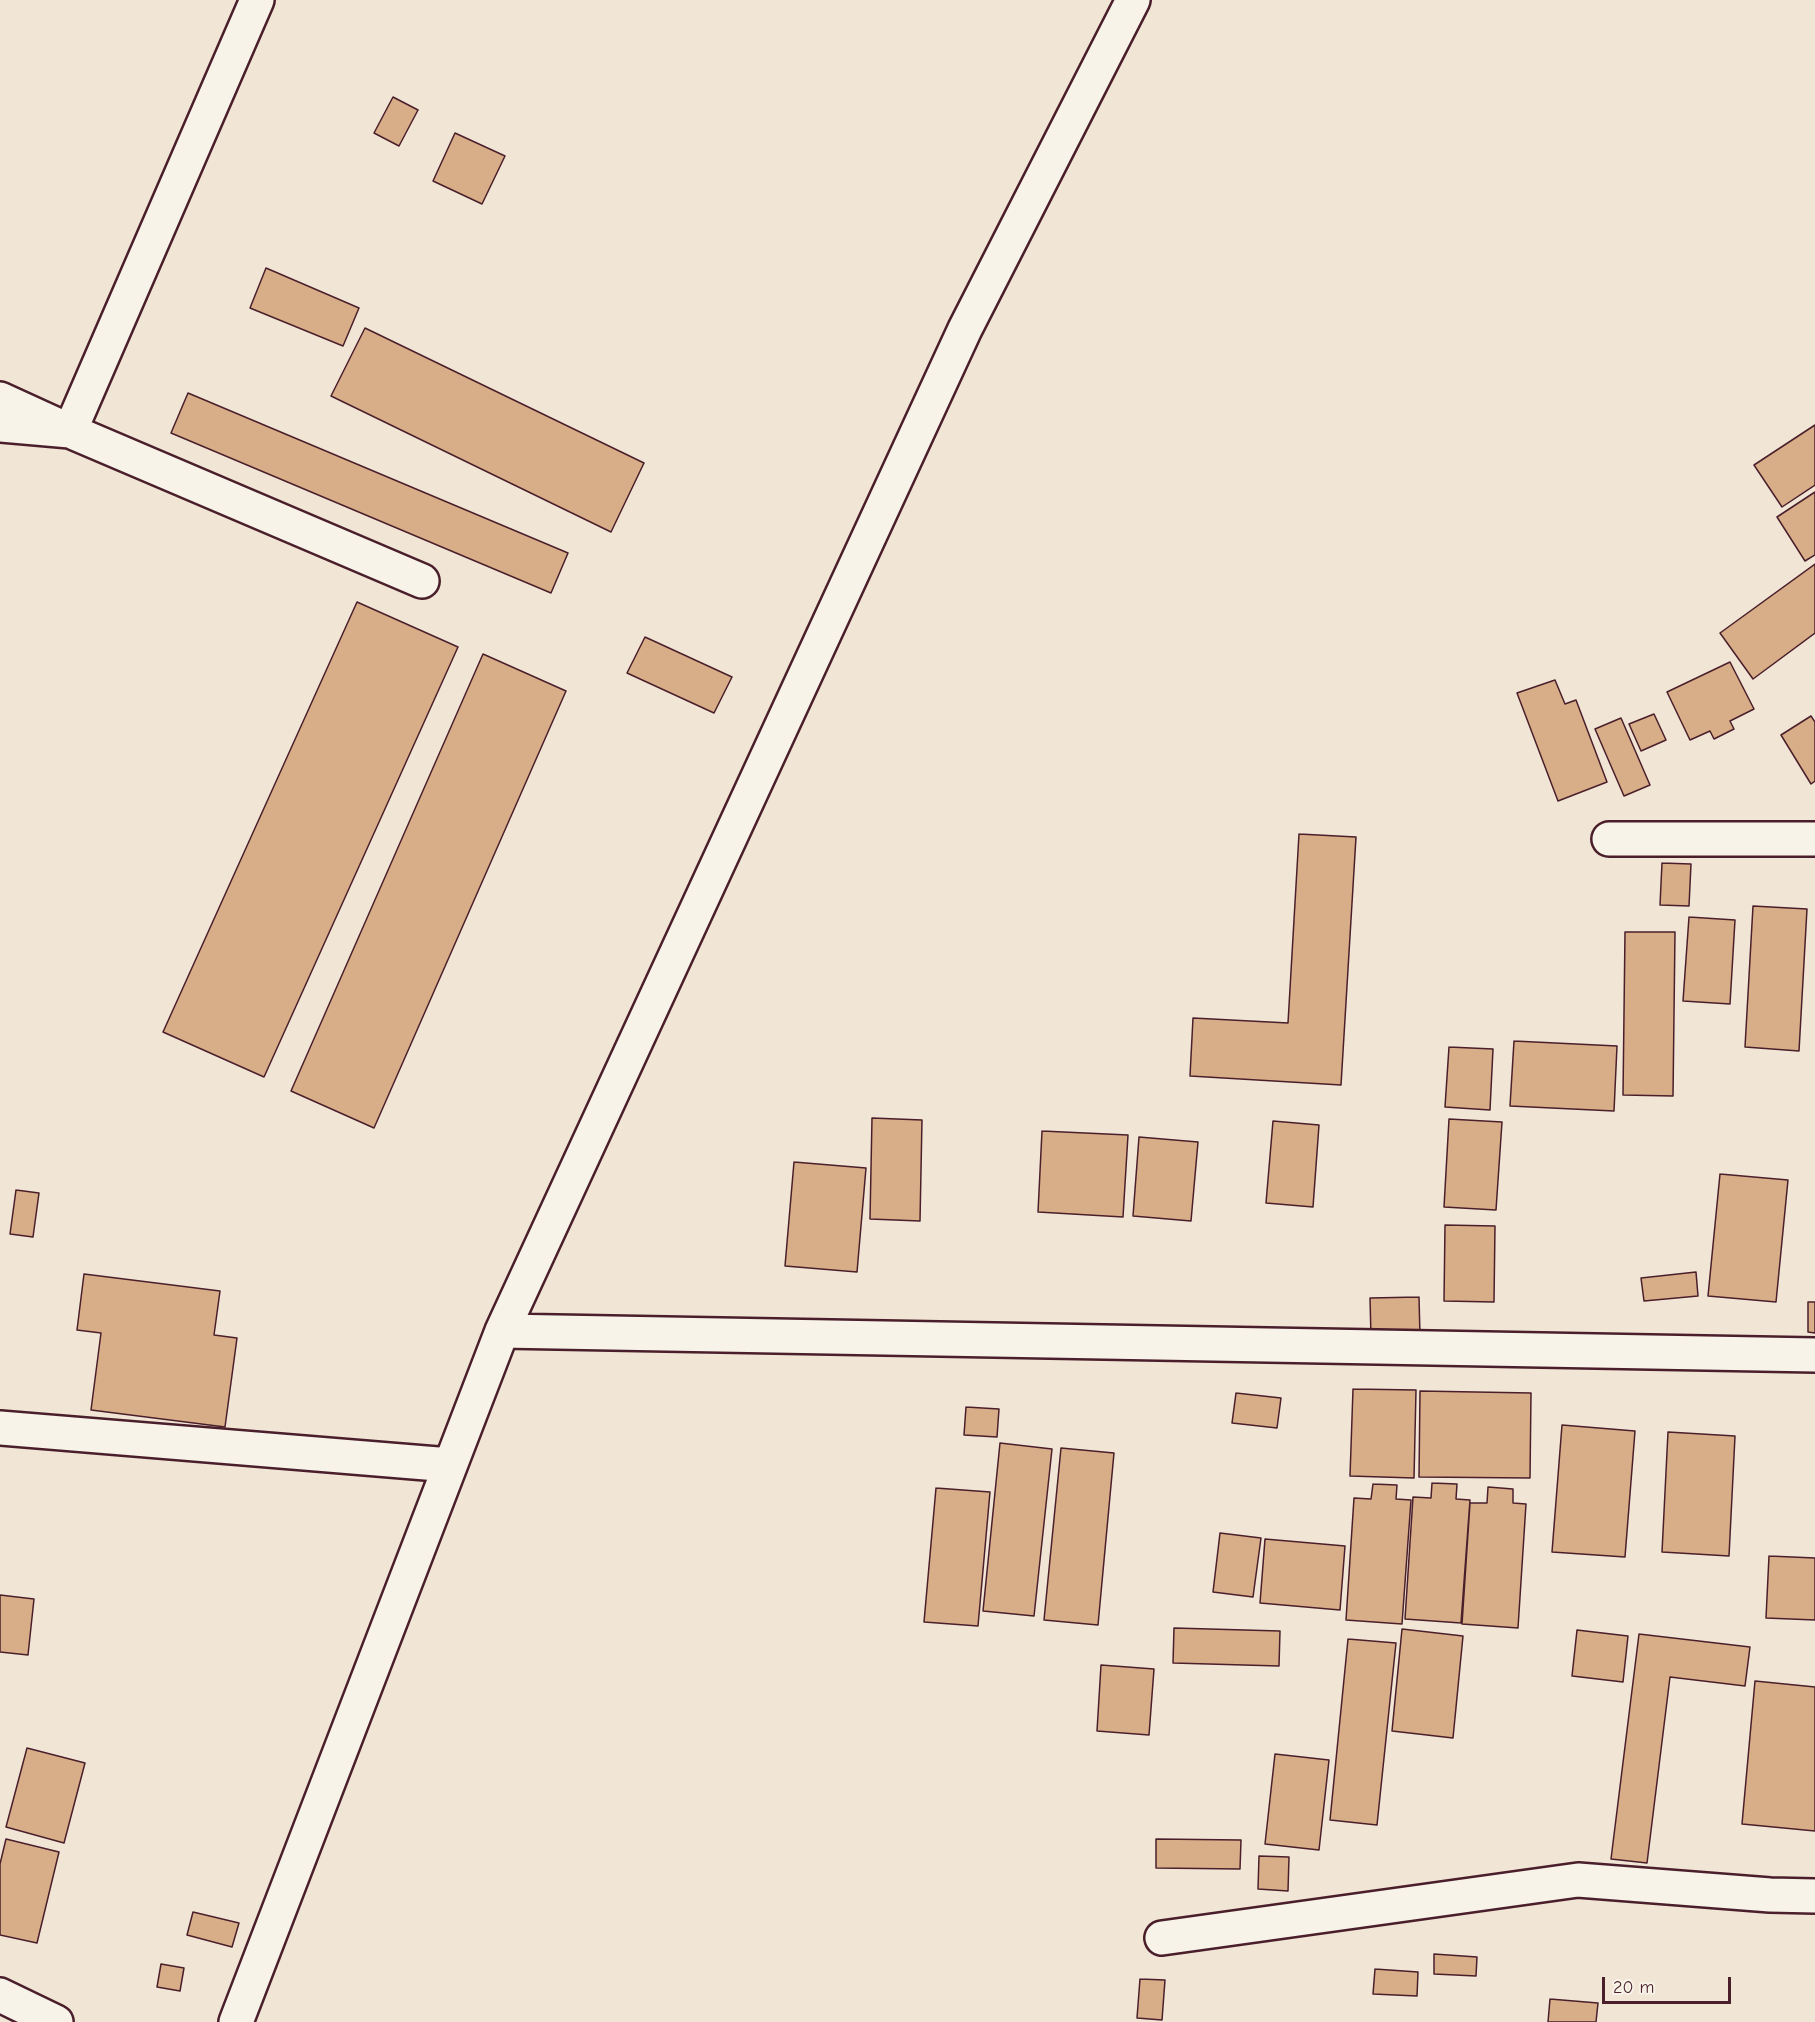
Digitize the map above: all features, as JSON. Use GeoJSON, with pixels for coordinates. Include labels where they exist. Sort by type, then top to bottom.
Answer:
{"type":"FeatureCollection","features":[{"type":"Feature","properties":{"kind":"street"},"geometry":{"type":"LineString","coordinates":[[70,431],[257,0]]}},
{"type":"Feature","properties":{"kind":"street"},"geometry":{"type":"LineString","coordinates":[[236,2022],[502,1331],[965,329],[1133,0]]}},
{"type":"Feature","properties":{"kind":"street"},"geometry":{"type":"LineString","coordinates":[[0,399],[422,581]]}},
{"type":"Feature","properties":{"kind":"street"},"geometry":{"type":"LineString","coordinates":[[0,425],[70,431]]}},
{"type":"Feature","properties":{"kind":"street"},"geometry":{"type":"LineString","coordinates":[[1609,839],[1815,839]]}},
{"type":"Feature","properties":{"kind":"street"},"geometry":{"type":"LineString","coordinates":[[502,1331],[1815,1355]]}},
{"type":"Feature","properties":{"kind":"street"},"geometry":{"type":"LineString","coordinates":[[0,1428],[450,1465]]}},
{"type":"Feature","properties":{"kind":"street"},"geometry":{"type":"LineString","coordinates":[[1162,1938],[1578,1880],[1815,1896]]}},
{"type":"Feature","properties":{"kind":"street"},"geometry":{"type":"LineString","coordinates":[[0,1995],[56,2022]]}},
{"type":"Feature","properties":{"kind":"building"},"geometry":{"type":"Polygon","coordinates":[[[393,97],[418,110],[399,146],[374,133],[393,97]]]}},
{"type":"Feature","properties":{"kind":"building"},"geometry":{"type":"Polygon","coordinates":[[[455,133],[505,156],[482,204],[433,181],[455,133]]]}},
{"type":"Feature","properties":{"kind":"building"},"geometry":{"type":"Polygon","coordinates":[[[266,268],[359,308],[343,346],[250,308],[266,268]]]}},
{"type":"Feature","properties":{"kind":"building"},"geometry":{"type":"Polygon","coordinates":[[[365,328],[644,463],[611,532],[331,396],[365,328]]]}},
{"type":"Feature","properties":{"kind":"building"},"geometry":{"type":"Polygon","coordinates":[[[188,393],[568,553],[551,593],[171,433],[188,393]]]}},
{"type":"Feature","properties":{"kind":"building"},"geometry":{"type":"Polygon","coordinates":[[[1815,425],[1815,485],[1782,507],[1754,465],[1815,425]]]}},
{"type":"Feature","properties":{"kind":"building"},"geometry":{"type":"Polygon","coordinates":[[[1815,492],[1815,555],[1805,561],[1777,517],[1815,492]]]}},
{"type":"Feature","properties":{"kind":"building"},"geometry":{"type":"Polygon","coordinates":[[[1815,564],[1815,633],[1753,679],[1720,633],[1815,564]]]}},
{"type":"Feature","properties":{"kind":"building"},"geometry":{"type":"Polygon","coordinates":[[[357,602],[458,647],[264,1077],[163,1032],[357,602]]]}},
{"type":"Feature","properties":{"kind":"building"},"geometry":{"type":"Polygon","coordinates":[[[645,637],[732,677],[714,713],[627,673],[645,637]]]}},
{"type":"Feature","properties":{"kind":"building"},"geometry":{"type":"Polygon","coordinates":[[[483,654],[566,691],[374,1128],[291,1091],[483,654]]]}},
{"type":"Feature","properties":{"kind":"building"},"geometry":{"type":"Polygon","coordinates":[[[1730,662],[1754,709],[1730,721],[1734,729],[1714,739],[1710,731],[1690,740],[1667,692],[1730,662]]]}},
{"type":"Feature","properties":{"kind":"building"},"geometry":{"type":"Polygon","coordinates":[[[1555,680],[1565,704],[1576,700],[1607,782],[1558,801],[1517,693],[1555,680]]]}},
{"type":"Feature","properties":{"kind":"building"},"geometry":{"type":"Polygon","coordinates":[[[1654,714],[1666,740],[1641,751],[1629,724],[1654,714]]]}},
{"type":"Feature","properties":{"kind":"building"},"geometry":{"type":"Polygon","coordinates":[[[1811,716],[1815,722],[1815,781],[1811,784],[1781,735],[1811,716]]]}},
{"type":"Feature","properties":{"kind":"building"},"geometry":{"type":"Polygon","coordinates":[[[1621,718],[1650,785],[1624,796],[1595,729],[1621,718]]]}},
{"type":"Feature","properties":{"kind":"building"},"geometry":{"type":"Polygon","coordinates":[[[1299,834],[1356,837],[1341,1085],[1190,1076],[1193,1018],[1288,1023],[1299,834]]]}},
{"type":"Feature","properties":{"kind":"building"},"geometry":{"type":"Polygon","coordinates":[[[1662,863],[1691,864],[1689,906],[1660,905],[1662,863]]]}},
{"type":"Feature","properties":{"kind":"building"},"geometry":{"type":"Polygon","coordinates":[[[1753,906],[1807,909],[1799,1051],[1745,1047],[1753,906]]]}},
{"type":"Feature","properties":{"kind":"building"},"geometry":{"type":"Polygon","coordinates":[[[1689,917],[1735,920],[1730,1004],[1683,1001],[1689,917]]]}},
{"type":"Feature","properties":{"kind":"building"},"geometry":{"type":"Polygon","coordinates":[[[1625,932],[1675,932],[1673,1096],[1623,1095],[1625,932]]]}},
{"type":"Feature","properties":{"kind":"building"},"geometry":{"type":"Polygon","coordinates":[[[1514,1041],[1617,1046],[1614,1111],[1510,1106],[1514,1041]]]}},
{"type":"Feature","properties":{"kind":"building"},"geometry":{"type":"Polygon","coordinates":[[[1449,1047],[1493,1049],[1490,1110],[1445,1107],[1449,1047]]]}},
{"type":"Feature","properties":{"kind":"building"},"geometry":{"type":"Polygon","coordinates":[[[872,1118],[922,1120],[920,1221],[870,1219],[872,1118]]]}},
{"type":"Feature","properties":{"kind":"building"},"geometry":{"type":"Polygon","coordinates":[[[1449,1119],[1502,1122],[1496,1210],[1444,1207],[1449,1119]]]}},
{"type":"Feature","properties":{"kind":"building"},"geometry":{"type":"Polygon","coordinates":[[[1273,1121],[1319,1125],[1313,1207],[1266,1203],[1273,1121]]]}},
{"type":"Feature","properties":{"kind":"building"},"geometry":{"type":"Polygon","coordinates":[[[1042,1131],[1128,1135],[1123,1217],[1038,1212],[1042,1131]]]}},
{"type":"Feature","properties":{"kind":"building"},"geometry":{"type":"Polygon","coordinates":[[[1139,1137],[1198,1142],[1191,1221],[1133,1216],[1139,1137]]]}},
{"type":"Feature","properties":{"kind":"building"},"geometry":{"type":"Polygon","coordinates":[[[794,1162],[866,1168],[857,1272],[785,1266],[794,1162]]]}},
{"type":"Feature","properties":{"kind":"building"},"geometry":{"type":"Polygon","coordinates":[[[1720,1174],[1788,1180],[1776,1302],[1708,1296],[1720,1174]]]}},
{"type":"Feature","properties":{"kind":"building"},"geometry":{"type":"Polygon","coordinates":[[[16,1190],[39,1193],[33,1237],[10,1234],[16,1190]]]}},
{"type":"Feature","properties":{"kind":"building"},"geometry":{"type":"Polygon","coordinates":[[[1445,1225],[1495,1226],[1494,1302],[1444,1301],[1445,1225]]]}},
{"type":"Feature","properties":{"kind":"building"},"geometry":{"type":"Polygon","coordinates":[[[1696,1272],[1698,1296],[1644,1301],[1641,1278],[1696,1272]]]}},
{"type":"Feature","properties":{"kind":"building"},"geometry":{"type":"Polygon","coordinates":[[[84,1274],[220,1291],[214,1335],[237,1338],[225,1427],[91,1410],[101,1333],[77,1330],[84,1274]]]}},
{"type":"Feature","properties":{"kind":"building"},"geometry":{"type":"Polygon","coordinates":[[[1419,1297],[1420,1336],[1371,1337],[1370,1298],[1419,1297]]]}},
{"type":"Feature","properties":{"kind":"building"},"geometry":{"type":"Polygon","coordinates":[[[1808,1302],[1815,1302],[1815,1333],[1808,1332],[1808,1302]]]}},
{"type":"Feature","properties":{"kind":"building"},"geometry":{"type":"Polygon","coordinates":[[[1353,1389],[1416,1390],[1414,1478],[1350,1476],[1353,1389]]]}},
{"type":"Feature","properties":{"kind":"building"},"geometry":{"type":"Polygon","coordinates":[[[1420,1391],[1531,1393],[1530,1478],[1419,1477],[1420,1391]]]}},
{"type":"Feature","properties":{"kind":"building"},"geometry":{"type":"Polygon","coordinates":[[[1236,1393],[1281,1398],[1277,1428],[1232,1423],[1236,1393]]]}},
{"type":"Feature","properties":{"kind":"building"},"geometry":{"type":"Polygon","coordinates":[[[966,1407],[999,1409],[997,1437],[964,1435],[966,1407]]]}},
{"type":"Feature","properties":{"kind":"building"},"geometry":{"type":"Polygon","coordinates":[[[1562,1425],[1635,1431],[1625,1557],[1552,1552],[1562,1425]]]}},
{"type":"Feature","properties":{"kind":"building"},"geometry":{"type":"Polygon","coordinates":[[[1668,1432],[1735,1436],[1729,1556],[1662,1552],[1668,1432]]]}},
{"type":"Feature","properties":{"kind":"building"},"geometry":{"type":"Polygon","coordinates":[[[1000,1443],[1052,1449],[1034,1616],[983,1611],[1000,1443]]]}},
{"type":"Feature","properties":{"kind":"building"},"geometry":{"type":"Polygon","coordinates":[[[1061,1448],[1114,1453],[1098,1625],[1044,1620],[1061,1448]]]}},
{"type":"Feature","properties":{"kind":"building"},"geometry":{"type":"Polygon","coordinates":[[[1432,1483],[1457,1484],[1456,1499],[1470,1500],[1461,1623],[1405,1619],[1413,1497],[1431,1498],[1432,1483]]]}},
{"type":"Feature","properties":{"kind":"building"},"geometry":{"type":"Polygon","coordinates":[[[1373,1484],[1397,1485],[1396,1499],[1411,1500],[1402,1624],[1346,1620],[1354,1498],[1371,1499],[1373,1484]]]}},
{"type":"Feature","properties":{"kind":"building"},"geometry":{"type":"Polygon","coordinates":[[[1488,1487],[1513,1489],[1513,1503],[1526,1504],[1518,1628],[1462,1624],[1470,1503],[1487,1503],[1488,1487]]]}},
{"type":"Feature","properties":{"kind":"building"},"geometry":{"type":"Polygon","coordinates":[[[936,1488],[990,1492],[978,1626],[924,1622],[936,1488]]]}},
{"type":"Feature","properties":{"kind":"building"},"geometry":{"type":"Polygon","coordinates":[[[1220,1533],[1261,1538],[1253,1597],[1213,1592],[1220,1533]]]}},
{"type":"Feature","properties":{"kind":"building"},"geometry":{"type":"Polygon","coordinates":[[[1265,1539],[1345,1546],[1340,1610],[1260,1603],[1265,1539]]]}},
{"type":"Feature","properties":{"kind":"building"},"geometry":{"type":"Polygon","coordinates":[[[1769,1556],[1815,1558],[1815,1620],[1766,1618],[1769,1556]]]}},
{"type":"Feature","properties":{"kind":"building"},"geometry":{"type":"Polygon","coordinates":[[[0,1595],[34,1599],[28,1655],[0,1652],[0,1595]]]}},
{"type":"Feature","properties":{"kind":"building"},"geometry":{"type":"Polygon","coordinates":[[[1174,1628],[1280,1631],[1279,1666],[1173,1663],[1174,1628]]]}},
{"type":"Feature","properties":{"kind":"building"},"geometry":{"type":"Polygon","coordinates":[[[1402,1629],[1463,1636],[1453,1738],[1392,1731],[1402,1629]]]}},
{"type":"Feature","properties":{"kind":"building"},"geometry":{"type":"Polygon","coordinates":[[[1577,1630],[1628,1636],[1623,1682],[1572,1676],[1577,1630]]]}},
{"type":"Feature","properties":{"kind":"building"},"geometry":{"type":"Polygon","coordinates":[[[1639,1634],[1750,1647],[1745,1686],[1670,1677],[1647,1863],[1611,1859],[1639,1634]]]}},
{"type":"Feature","properties":{"kind":"building"},"geometry":{"type":"Polygon","coordinates":[[[1348,1639],[1396,1643],[1377,1825],[1330,1820],[1348,1639]]]}},
{"type":"Feature","properties":{"kind":"building"},"geometry":{"type":"Polygon","coordinates":[[[1101,1665],[1154,1669],[1149,1735],[1097,1731],[1101,1665]]]}},
{"type":"Feature","properties":{"kind":"building"},"geometry":{"type":"Polygon","coordinates":[[[1755,1681],[1815,1687],[1815,1831],[1742,1824],[1755,1681]]]}},
{"type":"Feature","properties":{"kind":"building"},"geometry":{"type":"Polygon","coordinates":[[[27,1748],[85,1763],[64,1843],[6,1827],[27,1748]]]}},
{"type":"Feature","properties":{"kind":"building"},"geometry":{"type":"Polygon","coordinates":[[[1275,1754],[1329,1760],[1319,1850],[1265,1844],[1275,1754]]]}},
{"type":"Feature","properties":{"kind":"building"},"geometry":{"type":"Polygon","coordinates":[[[6,1839],[59,1852],[37,1943],[0,1935],[0,1864],[6,1839]]]}},
{"type":"Feature","properties":{"kind":"building"},"geometry":{"type":"Polygon","coordinates":[[[1156,1839],[1241,1840],[1240,1869],[1156,1868],[1156,1839]]]}},
{"type":"Feature","properties":{"kind":"building"},"geometry":{"type":"Polygon","coordinates":[[[1259,1856],[1289,1857],[1288,1891],[1258,1889],[1259,1856]]]}},
{"type":"Feature","properties":{"kind":"building"},"geometry":{"type":"Polygon","coordinates":[[[193,1912],[239,1923],[232,1947],[187,1935],[193,1912]]]}},
{"type":"Feature","properties":{"kind":"building"},"geometry":{"type":"Polygon","coordinates":[[[1434,1954],[1477,1957],[1476,1976],[1434,1974],[1434,1954]]]}},
{"type":"Feature","properties":{"kind":"building"},"geometry":{"type":"Polygon","coordinates":[[[161,1964],[184,1968],[180,1991],[157,1987],[161,1964]]]}},
{"type":"Feature","properties":{"kind":"building"},"geometry":{"type":"Polygon","coordinates":[[[1375,1969],[1418,1972],[1417,1996],[1373,1994],[1375,1969]]]}},
{"type":"Feature","properties":{"kind":"building"},"geometry":{"type":"Polygon","coordinates":[[[1140,1979],[1165,1980],[1162,2020],[1137,2018],[1140,1979]]]}},
{"type":"Feature","properties":{"kind":"building"},"geometry":{"type":"Polygon","coordinates":[[[1550,1999],[1598,2003],[1596,2022],[1548,2022],[1550,1999]]]}}]}
